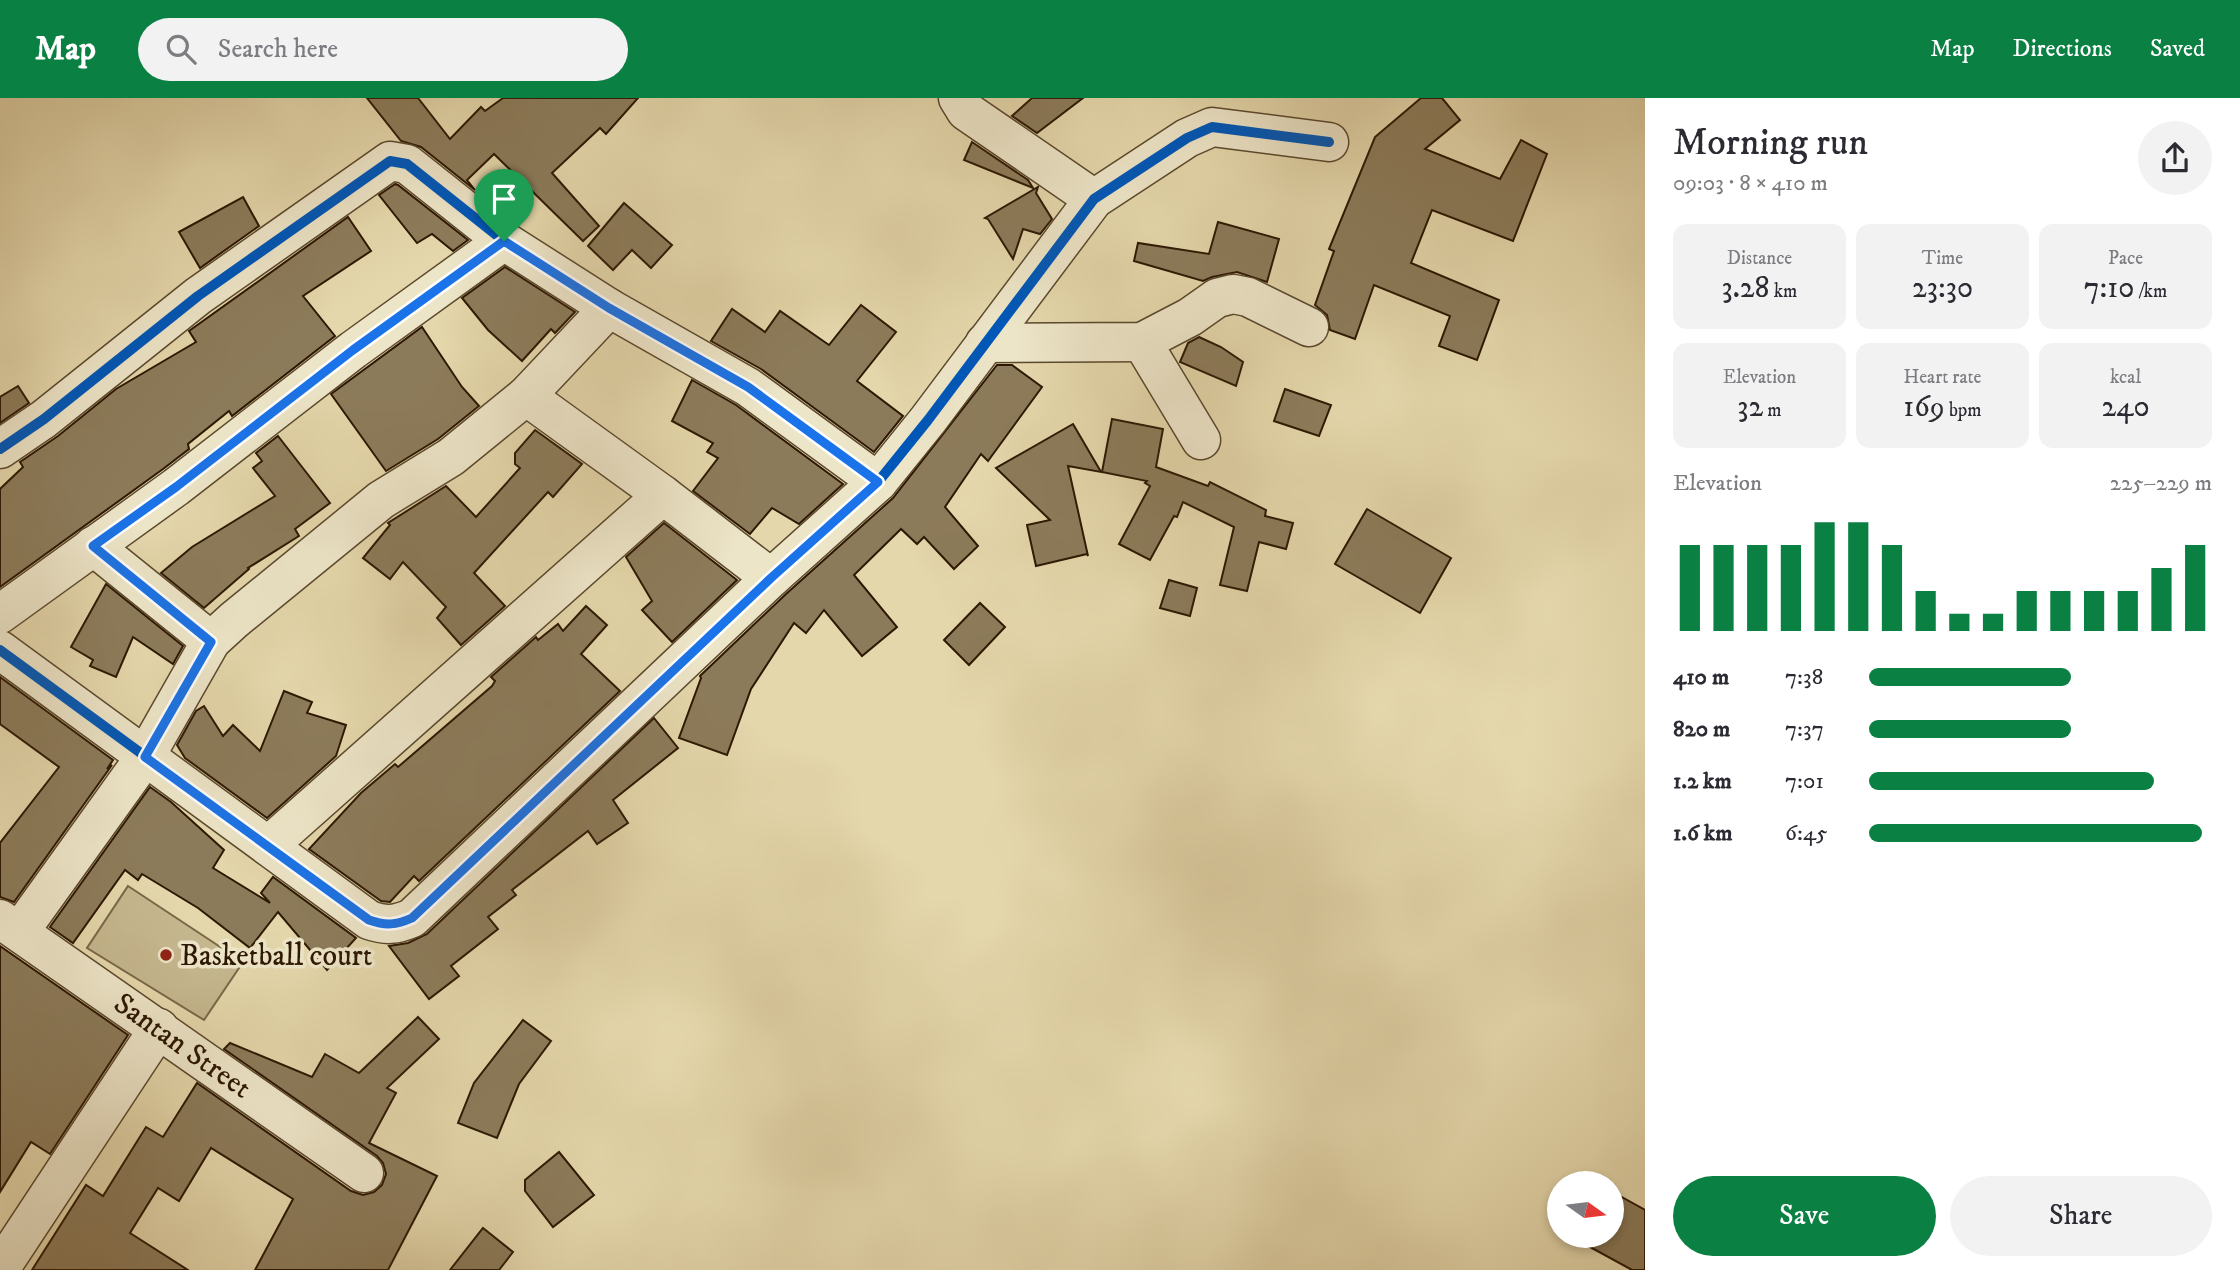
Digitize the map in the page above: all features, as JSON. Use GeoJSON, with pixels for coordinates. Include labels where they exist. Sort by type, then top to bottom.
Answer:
{"type":"FeatureCollection","features":[{"type":"Feature","properties":{"kind":"street"},"geometry":{"type":"LineString","coordinates":[[958,98],[966,111],[1094,199]]}},
{"type":"Feature","properties":{"kind":"street"},"geometry":{"type":"LineString","coordinates":[[0,650],[369,920],[381,925],[397,925],[412,918],[771,578],[878,482],[928,420],[1094,199],[1187,138],[1212,127],[1329,142]]}},
{"type":"Feature","properties":{"kind":"street"},"geometry":{"type":"LineString","coordinates":[[0,449],[44,419],[198,296],[390,162],[407,164],[504,241],[609,308],[748,387],[878,482]]}},
{"type":"Feature","properties":{"kind":"street"},"geometry":{"type":"LineString","coordinates":[[0,614],[176,487],[353,350],[504,241]]}},
{"type":"Feature","properties":{"kind":"street"},"geometry":{"type":"LineString","coordinates":[[985,343],[1142,342],[1190,317],[1217,298],[1233,293],[1309,327]]}},
{"type":"Feature","properties":{"kind":"street"},"geometry":{"type":"LineString","coordinates":[[10,925],[145,757],[211,642],[234,620],[381,500],[450,457],[526,396],[609,308]]}},
{"type":"Feature","properties":{"kind":"street"},"geometry":{"type":"LineString","coordinates":[[1142,342],[1201,440]]}},
{"type":"Feature","properties":{"kind":"street"},"geometry":{"type":"LineString","coordinates":[[526,396],[663,495],[771,578]]}},
{"type":"Feature","properties":{"kind":"street"},"geometry":{"type":"LineString","coordinates":[[268,846],[663,495]]}},
{"type":"Feature","properties":{"kind":"street"},"geometry":{"type":"LineString","coordinates":[[93,546],[211,642]]}},
{"type":"Feature","properties":{"kind":"street","name":"Santan Street"},"geometry":{"type":"LineString","coordinates":[[10,925],[364,1173]]}},
{"type":"Feature","properties":{"kind":"street"},"geometry":{"type":"LineString","coordinates":[[0,1269],[159,1028]]}},
{"type":"Feature","properties":{"kind":"shaded area","name":"Basketball court"},"geometry":{"type":"Polygon","coordinates":[[[128,886],[243,962],[204,1020],[87,948],[128,886]]]}},
{"type":"Feature","properties":{"kind":"building"},"geometry":{"type":"Polygon","coordinates":[[[367,98],[418,98],[450,139],[481,107],[485,111],[503,98],[638,98],[606,134],[600,128],[552,173],[599,226],[583,241],[494,154],[467,180],[475,190],[421,147],[401,141],[367,98]]]}},
{"type":"Feature","properties":{"kind":"building"},"geometry":{"type":"Polygon","coordinates":[[[1032,98],[1083,98],[1037,133],[1012,116],[1032,98]]]}},
{"type":"Feature","properties":{"kind":"building"},"geometry":{"type":"Polygon","coordinates":[[[1421,98],[1442,98],[1460,120],[1425,149],[1500,179],[1521,140],[1547,154],[1513,241],[1432,210],[1411,263],[1499,300],[1477,360],[1439,346],[1450,316],[1374,285],[1355,339],[1330,330],[1327,315],[1315,305],[1334,251],[1329,249],[1375,137],[1421,98]]]}},
{"type":"Feature","properties":{"kind":"building"},"geometry":{"type":"Polygon","coordinates":[[[972,142],[1028,180],[1033,188],[964,160],[972,142]]]}},
{"type":"Feature","properties":{"kind":"building"},"geometry":{"type":"Polygon","coordinates":[[[395,184],[468,240],[453,251],[432,234],[417,243],[379,195],[395,184]]]}},
{"type":"Feature","properties":{"kind":"building"},"geometry":{"type":"Polygon","coordinates":[[[1038,187],[1036,193],[1052,219],[1040,234],[1023,229],[1013,259],[985,218],[1038,187]]]}},
{"type":"Feature","properties":{"kind":"building"},"geometry":{"type":"Polygon","coordinates":[[[243,197],[259,226],[200,268],[179,232],[243,197]]]}},
{"type":"Feature","properties":{"kind":"building"},"geometry":{"type":"Polygon","coordinates":[[[624,203],[672,245],[651,268],[632,250],[613,270],[588,246],[624,203]]]}},
{"type":"Feature","properties":{"kind":"building"},"geometry":{"type":"Polygon","coordinates":[[[348,217],[371,251],[303,296],[335,336],[232,416],[229,411],[188,444],[189,449],[163,469],[0,587],[0,489],[23,467],[20,462],[58,436],[116,389],[196,342],[189,331],[348,217]]]}},
{"type":"Feature","properties":{"kind":"building"},"geometry":{"type":"Polygon","coordinates":[[[1218,222],[1279,239],[1267,282],[1237,272],[1203,281],[1134,261],[1138,243],[1209,254],[1218,222]]]}},
{"type":"Feature","properties":{"kind":"building"},"geometry":{"type":"Polygon","coordinates":[[[505,267],[575,312],[555,333],[551,329],[522,361],[488,330],[462,298],[505,267]]]}},
{"type":"Feature","properties":{"kind":"building"},"geometry":{"type":"Polygon","coordinates":[[[861,305],[896,332],[857,381],[903,416],[874,452],[761,369],[711,341],[732,309],[765,332],[780,311],[829,345],[861,305]]]}},
{"type":"Feature","properties":{"kind":"building"},"geometry":{"type":"Polygon","coordinates":[[[422,327],[462,387],[479,406],[438,439],[386,471],[331,394],[422,327]]]}},
{"type":"Feature","properties":{"kind":"building"},"geometry":{"type":"Polygon","coordinates":[[[1199,337],[1221,347],[1243,362],[1236,386],[1180,362],[1188,343],[1199,337]]]}},
{"type":"Feature","properties":{"kind":"building"},"geometry":{"type":"Polygon","coordinates":[[[997,365],[1012,365],[1042,387],[988,461],[981,454],[945,507],[978,546],[954,569],[924,537],[917,544],[901,529],[854,575],[897,627],[862,656],[824,610],[806,633],[794,623],[751,689],[727,755],[679,738],[700,676],[893,498],[997,365]]]}},
{"type":"Feature","properties":{"kind":"building"},"geometry":{"type":"Polygon","coordinates":[[[692,380],[736,405],[843,484],[799,524],[772,508],[750,534],[693,491],[718,458],[707,452],[713,443],[672,421],[692,380]]]}},
{"type":"Feature","properties":{"kind":"building"},"geometry":{"type":"Polygon","coordinates":[[[18,386],[29,403],[0,423],[0,397],[18,386]]]}},
{"type":"Feature","properties":{"kind":"building"},"geometry":{"type":"Polygon","coordinates":[[[1285,389],[1331,405],[1319,436],[1274,421],[1285,389]]]}},
{"type":"Feature","properties":{"kind":"building"},"geometry":{"type":"Polygon","coordinates":[[[1112,419],[1163,429],[1156,467],[1208,486],[1210,482],[1266,510],[1265,516],[1293,523],[1286,549],[1259,542],[1247,591],[1220,585],[1234,527],[1183,502],[1177,517],[1174,516],[1150,560],[1119,544],[1150,486],[1145,483],[1147,481],[1102,472],[1112,419]]]}},
{"type":"Feature","properties":{"kind":"building"},"geometry":{"type":"Polygon","coordinates":[[[1073,424],[1101,472],[1068,466],[1088,556],[1087,554],[1036,566],[1027,525],[1050,520],[996,468],[1073,424]]]}},
{"type":"Feature","properties":{"kind":"building"},"geometry":{"type":"Polygon","coordinates":[[[535,430],[582,464],[553,497],[548,492],[474,573],[505,606],[461,645],[437,618],[446,607],[403,562],[390,579],[363,558],[390,525],[388,523],[446,486],[476,517],[520,468],[515,464],[515,453],[535,430]]]}},
{"type":"Feature","properties":{"kind":"building"},"geometry":{"type":"Polygon","coordinates":[[[278,436],[330,503],[295,529],[299,536],[248,568],[204,608],[161,573],[192,547],[275,496],[253,468],[262,461],[256,453],[278,436]]]}},
{"type":"Feature","properties":{"kind":"building"},"geometry":{"type":"Polygon","coordinates":[[[1367,509],[1451,558],[1420,613],[1335,564],[1367,509]]]}},
{"type":"Feature","properties":{"kind":"building"},"geometry":{"type":"Polygon","coordinates":[[[664,523],[737,580],[672,642],[642,610],[652,601],[626,557],[664,523]]]}},
{"type":"Feature","properties":{"kind":"building"},"geometry":{"type":"Polygon","coordinates":[[[1169,580],[1197,588],[1190,616],[1160,608],[1169,580]]]}},
{"type":"Feature","properties":{"kind":"building"},"geometry":{"type":"Polygon","coordinates":[[[106,584],[183,646],[173,664],[133,637],[116,677],[90,666],[93,660],[71,647],[106,584]]]}},
{"type":"Feature","properties":{"kind":"building"},"geometry":{"type":"Polygon","coordinates":[[[980,603],[1005,627],[969,665],[944,640],[980,603]]]}},
{"type":"Feature","properties":{"kind":"building"},"geometry":{"type":"Polygon","coordinates":[[[586,606],[607,625],[581,654],[620,691],[419,881],[414,876],[390,902],[381,901],[309,849],[361,793],[395,764],[398,767],[492,686],[495,681],[491,677],[536,637],[538,640],[558,624],[563,631],[586,606]]]}},
{"type":"Feature","properties":{"kind":"building"},"geometry":{"type":"Polygon","coordinates":[[[0,677],[113,760],[14,902],[0,897],[0,843],[59,767],[0,724],[0,677]]]}},
{"type":"Feature","properties":{"kind":"building"},"geometry":{"type":"Polygon","coordinates":[[[284,691],[312,702],[307,713],[346,725],[336,756],[267,818],[185,758],[177,745],[196,711],[204,706],[223,736],[233,725],[260,751],[284,691]]]}},
{"type":"Feature","properties":{"kind":"building"},"geometry":{"type":"Polygon","coordinates":[[[654,718],[678,748],[613,800],[628,823],[597,844],[588,831],[512,890],[516,895],[488,917],[498,929],[451,966],[459,976],[429,999],[389,946],[408,943],[427,934],[654,718]]]}},
{"type":"Feature","properties":{"kind":"building"},"geometry":{"type":"Polygon","coordinates":[[[150,787],[171,802],[224,850],[213,868],[270,903],[261,893],[273,877],[356,938],[327,970],[278,912],[250,948],[198,908],[142,874],[138,880],[125,870],[73,943],[50,927],[150,787]]]}},
{"type":"Feature","properties":{"kind":"building"},"geometry":{"type":"Polygon","coordinates":[[[0,946],[128,1035],[50,1154],[31,1142],[0,1192],[0,946]]]}},
{"type":"Feature","properties":{"kind":"building"},"geometry":{"type":"Polygon","coordinates":[[[418,1017],[439,1039],[387,1088],[396,1093],[369,1143],[437,1176],[388,1270],[255,1270],[293,1199],[211,1148],[179,1201],[158,1188],[130,1233],[188,1270],[32,1270],[86,1185],[103,1196],[146,1127],[163,1137],[197,1083],[351,1191],[363,1195],[374,1192],[382,1185],[386,1174],[383,1163],[377,1156],[224,1049],[230,1043],[312,1077],[325,1054],[359,1073],[418,1017]]]}},
{"type":"Feature","properties":{"kind":"building"},"geometry":{"type":"Polygon","coordinates":[[[523,1020],[551,1041],[519,1084],[497,1138],[458,1123],[474,1083],[523,1020]]]}},
{"type":"Feature","properties":{"kind":"building"},"geometry":{"type":"Polygon","coordinates":[[[559,1152],[594,1195],[553,1227],[525,1191],[525,1180],[559,1152]]]}},
{"type":"Feature","properties":{"kind":"building"},"geometry":{"type":"Polygon","coordinates":[[[1624,1198],[1645,1210],[1645,1270],[1632,1270],[1592,1248],[1624,1248],[1624,1198]]]}},
{"type":"Feature","properties":{"kind":"building"},"geometry":{"type":"Polygon","coordinates":[[[483,1228],[513,1252],[499,1270],[450,1270],[483,1228]]]}},
{"type":"Feature","properties":{"kind":"cycle path"},"geometry":{"type":"LineString","coordinates":[[0,650],[369,920],[386,924],[412,918],[771,578],[878,482],[928,420],[1094,199],[1187,138],[1212,127],[1329,142]]}},
{"type":"Feature","properties":{"kind":"cycle path"},"geometry":{"type":"LineString","coordinates":[[0,449],[44,419],[198,296],[390,161],[407,164],[504,241],[609,308],[748,387],[878,482]]}},
{"type":"Feature","properties":{"kind":"place","name":"Basketball court"},"geometry":{"type":"Point","coordinates":[166,955]}},
{"type":"Feature","properties":{"kind":"route"},"geometry":{"type":"LineString","coordinates":[[504,241],[609,308],[748,387],[878,482],[771,578],[412,918],[397,925],[381,925],[369,920],[145,757],[211,642],[93,546],[176,487],[353,350],[504,241]]}}]}
